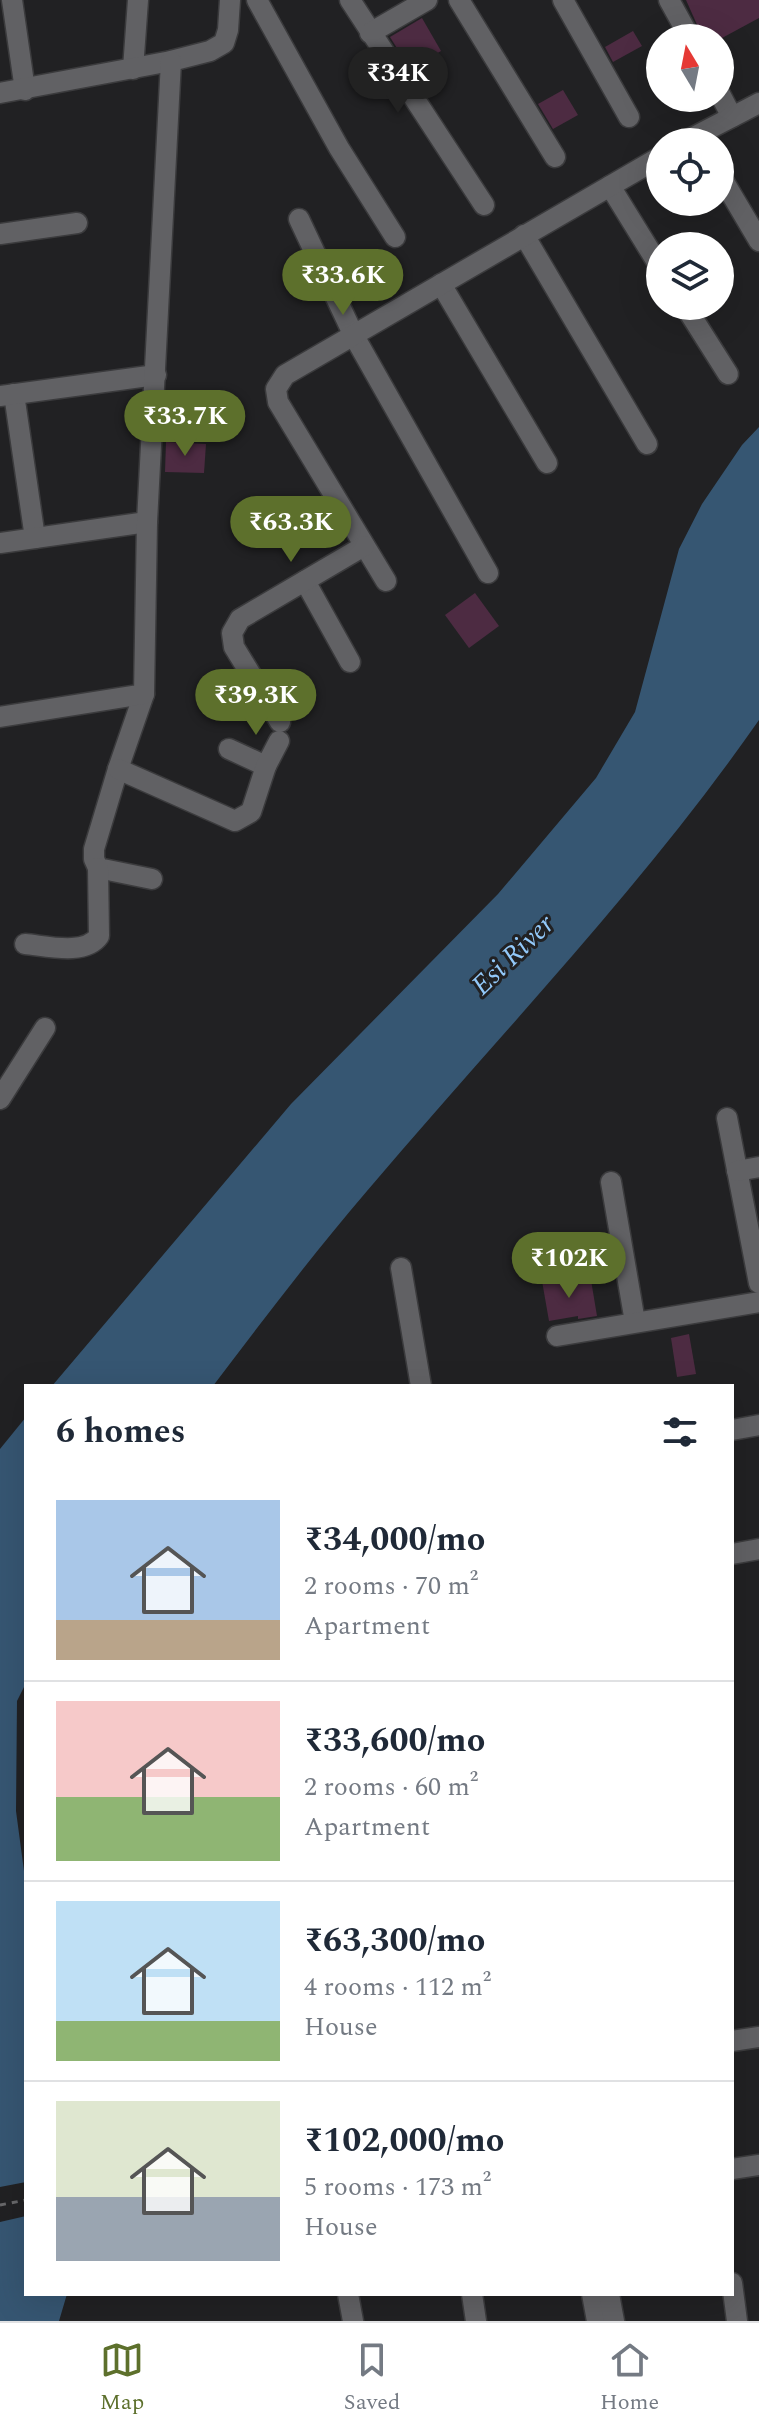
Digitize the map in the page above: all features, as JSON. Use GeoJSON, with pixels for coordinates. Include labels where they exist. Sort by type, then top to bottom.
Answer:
{"type":"FeatureCollection","features":[{"type":"Feature","properties":{"kind":"street"},"geometry":{"type":"LineString","coordinates":[[12,0],[25,90]]}},
{"type":"Feature","properties":{"kind":"street"},"geometry":{"type":"LineString","coordinates":[[133,69],[138,0]]}},
{"type":"Feature","properties":{"kind":"street"},"geometry":{"type":"LineString","coordinates":[[0,93],[133,69],[210,51],[224,43],[230,0]]}},
{"type":"Feature","properties":{"kind":"street"},"geometry":{"type":"LineString","coordinates":[[257,0],[339,148],[395,237]]}},
{"type":"Feature","properties":{"kind":"street"},"geometry":{"type":"LineString","coordinates":[[350,0],[484,205]]}},
{"type":"Feature","properties":{"kind":"street"},"geometry":{"type":"LineString","coordinates":[[370,33],[427,0]]}},
{"type":"Feature","properties":{"kind":"street"},"geometry":{"type":"LineString","coordinates":[[459,0],[555,157]]}},
{"type":"Feature","properties":{"kind":"street"},"geometry":{"type":"LineString","coordinates":[[563,0],[629,117]]}},
{"type":"Feature","properties":{"kind":"street"},"geometry":{"type":"LineString","coordinates":[[669,0],[682,24]]}},
{"type":"Feature","properties":{"kind":"street"},"geometry":{"type":"LineString","coordinates":[[25,944],[83,947],[94,944],[99,936],[98,868],[94,849],[144,694],[147,522],[171,61]]}},
{"type":"Feature","properties":{"kind":"street"},"geometry":{"type":"LineString","coordinates":[[713,128],[759,103]]}},
{"type":"Feature","properties":{"kind":"street"},"geometry":{"type":"LineString","coordinates":[[729,112],[732,117]]}},
{"type":"Feature","properties":{"kind":"street"},"geometry":{"type":"LineString","coordinates":[[386,581],[278,402],[276,389],[285,375],[646,165]]}},
{"type":"Feature","properties":{"kind":"street"},"geometry":{"type":"LineString","coordinates":[[610,186],[646,244]]}},
{"type":"Feature","properties":{"kind":"street"},"geometry":{"type":"LineString","coordinates":[[734,199],[759,241]]}},
{"type":"Feature","properties":{"kind":"street"},"geometry":{"type":"LineString","coordinates":[[299,219],[354,336],[488,573]]}},
{"type":"Feature","properties":{"kind":"street"},"geometry":{"type":"LineString","coordinates":[[0,234],[77,223]]}},
{"type":"Feature","properties":{"kind":"street"},"geometry":{"type":"LineString","coordinates":[[524,235],[647,444]]}},
{"type":"Feature","properties":{"kind":"street"},"geometry":{"type":"LineString","coordinates":[[441,284],[547,463]]}},
{"type":"Feature","properties":{"kind":"street"},"geometry":{"type":"LineString","coordinates":[[694,320],[728,374]]}},
{"type":"Feature","properties":{"kind":"street"},"geometry":{"type":"LineString","coordinates":[[35,538],[7,395],[156,375]]}},
{"type":"Feature","properties":{"kind":"street"},"geometry":{"type":"LineString","coordinates":[[0,543],[147,522]]}},
{"type":"Feature","properties":{"kind":"street"},"geometry":{"type":"LineString","coordinates":[[118,769],[235,821],[251,812],[280,732],[234,647],[232,633],[240,619],[364,546]]}},
{"type":"Feature","properties":{"kind":"street"},"geometry":{"type":"LineString","coordinates":[[305,581],[350,662]]}},
{"type":"Feature","properties":{"kind":"street"},"geometry":{"type":"LineString","coordinates":[[0,717],[144,694]]}},
{"type":"Feature","properties":{"kind":"street"},"geometry":{"type":"LineString","coordinates":[[229,749],[266,766]]}},
{"type":"Feature","properties":{"kind":"street"},"geometry":{"type":"LineString","coordinates":[[98,868],[152,879]]}},
{"type":"Feature","properties":{"kind":"street"},"geometry":{"type":"LineString","coordinates":[[0,1099],[45,1028]]}},
{"type":"Feature","properties":{"kind":"street"},"geometry":{"type":"LineString","coordinates":[[727,1118],[759,1283]]}},
{"type":"Feature","properties":{"kind":"street"},"geometry":{"type":"LineString","coordinates":[[737,1171],[759,1167]]}},
{"type":"Feature","properties":{"kind":"street"},"geometry":{"type":"LineString","coordinates":[[611,1182],[635,1322]]}},
{"type":"Feature","properties":{"kind":"street"},"geometry":{"type":"LineString","coordinates":[[401,1268],[421,1384]]}},
{"type":"Feature","properties":{"kind":"street"},"geometry":{"type":"LineString","coordinates":[[557,1336],[759,1302]]}},
{"type":"Feature","properties":{"kind":"street"},"geometry":{"type":"LineString","coordinates":[[734,1430],[759,1425]]}},
{"type":"Feature","properties":{"kind":"street"},"geometry":{"type":"LineString","coordinates":[[734,1554],[759,1549]]}},
{"type":"Feature","properties":{"kind":"street"},"geometry":{"type":"LineString","coordinates":[[734,2041],[759,2037]]}},
{"type":"Feature","properties":{"kind":"street"},"geometry":{"type":"LineString","coordinates":[[734,2169],[759,2165]]}},
{"type":"Feature","properties":{"kind":"street"},"geometry":{"type":"LineString","coordinates":[[348,2296],[353,2321]]}},
{"type":"Feature","properties":{"kind":"street"},"geometry":{"type":"LineString","coordinates":[[472,2296],[476,2321]]}},
{"type":"Feature","properties":{"kind":"street"},"geometry":{"type":"LineString","coordinates":[[592,2296],[597,2321]]}},
{"type":"Feature","properties":{"kind":"street"},"geometry":{"type":"LineString","coordinates":[[609,2296],[614,2321]]}},
{"type":"Feature","properties":{"kind":"street"},"geometry":{"type":"LineString","coordinates":[[734,2296],[737,2321]]}},
{"type":"Feature","properties":{"kind":"path"},"geometry":{"type":"LineString","coordinates":[[0,2205],[24,2200]]}},
{"type":"Feature","properties":{"kind":"water","name":"Esi River"},"geometry":{"type":"Polygon","coordinates":[[[759,427],[759,720],[714,782],[569,960],[347,1215],[215,1384],[54,1384],[291,1104],[498,894],[596,778],[635,712],[679,549],[702,504],[742,445],[759,427]]]}},
{"type":"Feature","properties":{"kind":"water"},"geometry":{"type":"Polygon","coordinates":[[[24,1419],[24,1687],[17,1701],[16,1811],[24,1871],[24,2182],[0,2187],[0,1449],[24,1419]]]}},
{"type":"Feature","properties":{"kind":"water"},"geometry":{"type":"Polygon","coordinates":[[[24,2216],[24,2296],[66,2296],[59,2321],[0,2321],[0,2222],[24,2216]]]}},
{"type":"Feature","properties":{"kind":"building"},"geometry":{"type":"Polygon","coordinates":[[[686,0],[759,0],[759,18],[734,32],[734,24],[697,24],[686,0]]]}},
{"type":"Feature","properties":{"kind":"building"},"geometry":{"type":"Polygon","coordinates":[[[422,18],[441,51],[410,69],[390,37],[422,18]]]}},
{"type":"Feature","properties":{"kind":"building"},"geometry":{"type":"Polygon","coordinates":[[[633,31],[642,46],[613,62],[605,47],[633,31]]]}},
{"type":"Feature","properties":{"kind":"building"},"geometry":{"type":"Polygon","coordinates":[[[563,90],[578,115],[553,129],[538,104],[563,90]]]}},
{"type":"Feature","properties":{"kind":"building"},"geometry":{"type":"Polygon","coordinates":[[[166,442],[206,444],[204,473],[165,472],[166,442]]]}},
{"type":"Feature","properties":{"kind":"building"},"geometry":{"type":"Polygon","coordinates":[[[475,593],[499,626],[469,648],[445,615],[475,593]]]}},
{"type":"Feature","properties":{"kind":"building"},"geometry":{"type":"Polygon","coordinates":[[[561,1277],[562,1285],[591,1280],[597,1316],[549,1321],[542,1281],[561,1277]]]}},
{"type":"Feature","properties":{"kind":"building"},"geometry":{"type":"Polygon","coordinates":[[[689,1334],[696,1374],[677,1377],[671,1338],[689,1334]]]}}]}
